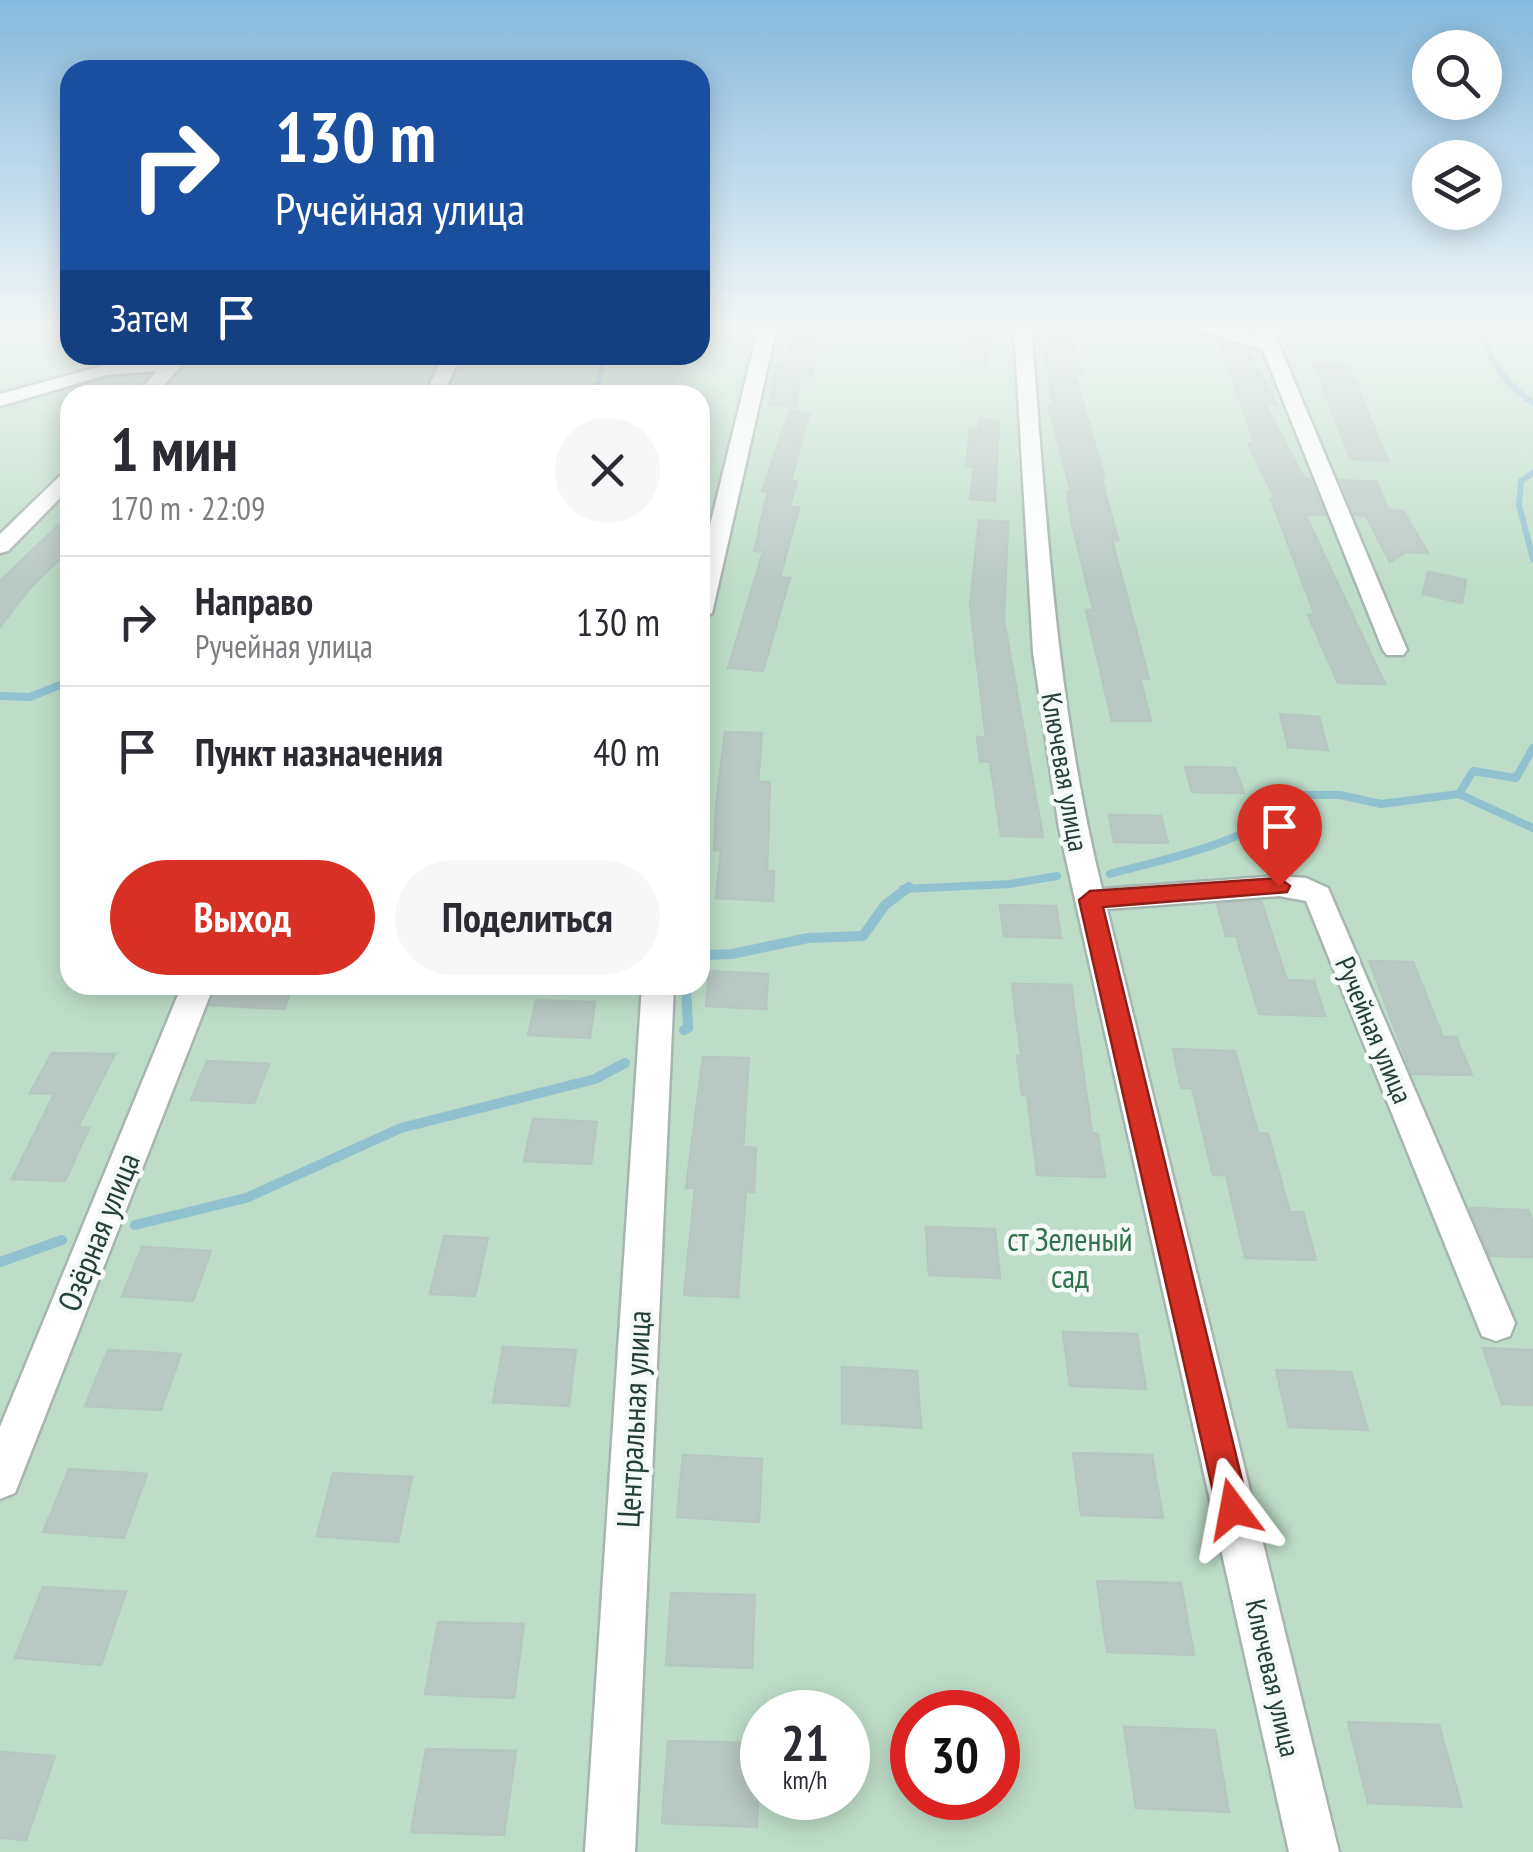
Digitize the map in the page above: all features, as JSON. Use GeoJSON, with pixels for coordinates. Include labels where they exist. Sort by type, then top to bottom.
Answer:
{"type":"FeatureCollection","features":[{"type":"Feature","properties":{"kind":"street"},"geometry":{"type":"LineString","coordinates":[[710,571],[748,412]]}},
{"type":"Feature","properties":{"kind":"street","name":"Ключевая улица"},"geometry":{"type":"LineString","coordinates":[[1028,412],[1045,652],[1073,828],[1314,1852]]}},
{"type":"Feature","properties":{"kind":"street"},"geometry":{"type":"LineString","coordinates":[[1297,412],[1395,650]]}},
{"type":"Feature","properties":{"kind":"street"},"geometry":{"type":"LineString","coordinates":[[0,546],[60,487]]}},
{"type":"Feature","properties":{"kind":"street","name":"Ручейная улица"},"geometry":{"type":"LineString","coordinates":[[1090,900],[1279,886],[1306,888],[1318,895],[1496,1324]]}},
{"type":"Feature","properties":{"kind":"street","name":"Озёрная улица"},"geometry":{"type":"LineString","coordinates":[[0,1478],[194,995]]}},
{"type":"Feature","properties":{"kind":"street","name":"Центральная улица"},"geometry":{"type":"LineString","coordinates":[[610,1852],[657,995]]}},
{"type":"Feature","properties":{"kind":"green space","name":"ст Зеленый сад"},"geometry":{"type":"Polygon","coordinates":[[[0,412],[60,412],[60,995],[710,995],[710,412],[1533,412],[1533,1852],[0,1852],[0,412]]]}},
{"type":"Feature","properties":{"kind":"building"},"geometry":{"type":"Polygon","coordinates":[[[789,412],[809,414],[791,481],[797,481],[790,506],[799,508],[780,577],[790,578],[763,671],[728,668],[763,552],[754,551],[768,492],[762,491],[789,412]]]}},
{"type":"Feature","properties":{"kind":"building"},"geometry":{"type":"Polygon","coordinates":[[[1050,412],[1086,412],[1118,540],[1112,540],[1149,679],[1140,678],[1151,721],[1112,721],[1086,610],[1093,610],[1072,523],[1067,492],[1071,492],[1050,412]]]}},
{"type":"Feature","properties":{"kind":"building"},"geometry":{"type":"Polygon","coordinates":[[[1244,412],[1269,412],[1304,478],[1310,479],[1325,515],[1305,514],[1385,684],[1338,683],[1308,615],[1315,615],[1271,499],[1275,499],[1248,443],[1255,443],[1244,412]]]}},
{"type":"Feature","properties":{"kind":"building"},"geometry":{"type":"Polygon","coordinates":[[[1333,412],[1368,412],[1388,461],[1350,459],[1333,412]]]}},
{"type":"Feature","properties":{"kind":"building"},"geometry":{"type":"Polygon","coordinates":[[[980,419],[999,421],[995,501],[970,499],[974,467],[966,466],[970,429],[978,429],[980,419]]]}},
{"type":"Feature","properties":{"kind":"building"},"geometry":{"type":"Polygon","coordinates":[[[1340,480],[1377,482],[1388,510],[1403,511],[1428,553],[1406,552],[1390,562],[1366,516],[1355,515],[1340,480]]]}},
{"type":"Feature","properties":{"kind":"building"},"geometry":{"type":"Polygon","coordinates":[[[979,520],[1008,522],[1004,620],[1043,837],[1001,836],[990,762],[980,761],[977,737],[986,738],[970,605],[979,520]]]}},
{"type":"Feature","properties":{"kind":"building"},"geometry":{"type":"Polygon","coordinates":[[[60,524],[60,559],[29,589],[0,627],[0,581],[60,524]]]}},
{"type":"Feature","properties":{"kind":"building"},"geometry":{"type":"Polygon","coordinates":[[[1428,572],[1466,580],[1462,603],[1423,594],[1428,572]]]}},
{"type":"Feature","properties":{"kind":"building"},"geometry":{"type":"Polygon","coordinates":[[[1280,714],[1319,717],[1328,750],[1288,747],[1280,714]]]}},
{"type":"Feature","properties":{"kind":"building"},"geometry":{"type":"Polygon","coordinates":[[[725,732],[762,733],[758,782],[770,782],[767,871],[774,871],[773,901],[716,898],[721,851],[714,850],[716,806],[725,732]]]}},
{"type":"Feature","properties":{"kind":"building"},"geometry":{"type":"Polygon","coordinates":[[[1185,767],[1235,768],[1244,793],[1192,792],[1185,767]]]}},
{"type":"Feature","properties":{"kind":"building"},"geometry":{"type":"Polygon","coordinates":[[[1109,815],[1161,816],[1168,843],[1114,842],[1109,815]]]}},
{"type":"Feature","properties":{"kind":"building"},"geometry":{"type":"Polygon","coordinates":[[[1261,901],[1287,980],[1314,981],[1325,1016],[1259,1014],[1236,936],[1226,936],[1217,904],[1261,901]]]}},
{"type":"Feature","properties":{"kind":"building"},"geometry":{"type":"Polygon","coordinates":[[[1000,905],[1056,906],[1061,938],[1004,936],[1000,905]]]}},
{"type":"Feature","properties":{"kind":"building"},"geometry":{"type":"Polygon","coordinates":[[[1369,961],[1413,962],[1443,1037],[1456,1037],[1472,1075],[1412,1074],[1369,961]]]}},
{"type":"Feature","properties":{"kind":"building"},"geometry":{"type":"Polygon","coordinates":[[[710,971],[768,974],[766,1009],[706,1006],[710,971]]]}},
{"type":"Feature","properties":{"kind":"building"},"geometry":{"type":"Polygon","coordinates":[[[1012,984],[1071,985],[1092,1133],[1098,1134],[1105,1177],[1037,1175],[1027,1095],[1022,1095],[1012,984]]]}},
{"type":"Feature","properties":{"kind":"building"},"geometry":{"type":"Polygon","coordinates":[[[214,995],[289,995],[284,1009],[210,1005],[214,995]]]}},
{"type":"Feature","properties":{"kind":"building"},"geometry":{"type":"Polygon","coordinates":[[[536,1000],[595,1002],[590,1038],[528,1035],[536,1000]]]}},
{"type":"Feature","properties":{"kind":"building"},"geometry":{"type":"Polygon","coordinates":[[[1173,1049],[1235,1051],[1258,1133],[1268,1134],[1290,1212],[1303,1212],[1316,1260],[1245,1258],[1226,1175],[1213,1175],[1192,1088],[1181,1088],[1173,1049]]]}},
{"type":"Feature","properties":{"kind":"building"},"geometry":{"type":"Polygon","coordinates":[[[52,1053],[115,1054],[78,1127],[89,1128],[65,1181],[12,1179],[54,1094],[30,1093],[52,1053]]]}},
{"type":"Feature","properties":{"kind":"building"},"geometry":{"type":"Polygon","coordinates":[[[703,1057],[749,1058],[743,1147],[756,1148],[754,1192],[746,1191],[738,1297],[684,1295],[695,1188],[686,1188],[703,1057]]]}},
{"type":"Feature","properties":{"kind":"building"},"geometry":{"type":"Polygon","coordinates":[[[207,1061],[269,1064],[254,1103],[191,1100],[207,1061]]]}},
{"type":"Feature","properties":{"kind":"building"},"geometry":{"type":"Polygon","coordinates":[[[533,1119],[597,1122],[591,1164],[524,1161],[533,1119]]]}},
{"type":"Feature","properties":{"kind":"building"},"geometry":{"type":"Polygon","coordinates":[[[1470,1208],[1528,1210],[1533,1221],[1533,1257],[1490,1256],[1470,1208]]]}},
{"type":"Feature","properties":{"kind":"building"},"geometry":{"type":"Polygon","coordinates":[[[926,1227],[995,1229],[1000,1278],[929,1275],[926,1227]]]}},
{"type":"Feature","properties":{"kind":"building"},"geometry":{"type":"Polygon","coordinates":[[[444,1236],[488,1238],[475,1296],[430,1294],[444,1236]]]}},
{"type":"Feature","properties":{"kind":"building"},"geometry":{"type":"Polygon","coordinates":[[[142,1247],[211,1251],[193,1301],[122,1296],[142,1247]]]}},
{"type":"Feature","properties":{"kind":"building"},"geometry":{"type":"Polygon","coordinates":[[[1063,1332],[1137,1334],[1146,1389],[1070,1386],[1063,1332]]]}},
{"type":"Feature","properties":{"kind":"building"},"geometry":{"type":"Polygon","coordinates":[[[503,1347],[576,1350],[569,1406],[493,1402],[503,1347]]]}},
{"type":"Feature","properties":{"kind":"building"},"geometry":{"type":"Polygon","coordinates":[[[1483,1348],[1533,1350],[1533,1405],[1502,1404],[1483,1348]]]}},
{"type":"Feature","properties":{"kind":"building"},"geometry":{"type":"Polygon","coordinates":[[[108,1350],[181,1354],[161,1410],[85,1406],[108,1350]]]}},
{"type":"Feature","properties":{"kind":"building"},"geometry":{"type":"Polygon","coordinates":[[[842,1367],[917,1371],[921,1428],[842,1423],[842,1367]]]}},
{"type":"Feature","properties":{"kind":"building"},"geometry":{"type":"Polygon","coordinates":[[[1276,1370],[1351,1372],[1368,1430],[1289,1427],[1276,1370]]]}},
{"type":"Feature","properties":{"kind":"building"},"geometry":{"type":"Polygon","coordinates":[[[1073,1453],[1152,1455],[1163,1518],[1081,1515],[1073,1453]]]}},
{"type":"Feature","properties":{"kind":"building"},"geometry":{"type":"Polygon","coordinates":[[[683,1455],[762,1459],[759,1522],[677,1517],[683,1455]]]}},
{"type":"Feature","properties":{"kind":"building"},"geometry":{"type":"Polygon","coordinates":[[[69,1469],[147,1474],[124,1538],[43,1532],[69,1469]]]}},
{"type":"Feature","properties":{"kind":"building"},"geometry":{"type":"Polygon","coordinates":[[[333,1473],[412,1477],[398,1542],[317,1536],[333,1473]]]}},
{"type":"Feature","properties":{"kind":"building"},"geometry":{"type":"Polygon","coordinates":[[[1097,1581],[1181,1583],[1194,1655],[1107,1652],[1097,1581]]]}},
{"type":"Feature","properties":{"kind":"building"},"geometry":{"type":"Polygon","coordinates":[[[43,1587],[126,1592],[101,1665],[15,1658],[43,1587]]]}},
{"type":"Feature","properties":{"kind":"building"},"geometry":{"type":"Polygon","coordinates":[[[671,1593],[755,1595],[752,1668],[666,1665],[671,1593]]]}},
{"type":"Feature","properties":{"kind":"building"},"geometry":{"type":"Polygon","coordinates":[[[438,1622],[524,1624],[514,1698],[425,1694],[438,1622]]]}},
{"type":"Feature","properties":{"kind":"building"},"geometry":{"type":"Polygon","coordinates":[[[1348,1722],[1439,1725],[1462,1807],[1368,1803],[1348,1722]]]}},
{"type":"Feature","properties":{"kind":"building"},"geometry":{"type":"Polygon","coordinates":[[[1124,1727],[1215,1730],[1229,1812],[1136,1808],[1124,1727]]]}},
{"type":"Feature","properties":{"kind":"building"},"geometry":{"type":"Polygon","coordinates":[[[668,1741],[740,1743],[740,1820],[757,1820],[757,1827],[662,1823],[668,1741]]]}},
{"type":"Feature","properties":{"kind":"building"},"geometry":{"type":"Polygon","coordinates":[[[426,1749],[516,1751],[504,1835],[411,1832],[426,1749]]]}},
{"type":"Feature","properties":{"kind":"building"},"geometry":{"type":"Polygon","coordinates":[[[0,1752],[55,1756],[26,1840],[0,1838],[0,1752]]]}},
{"type":"Feature","properties":{"kind":"waterway"},"geometry":{"type":"LineString","coordinates":[[1533,473],[1521,481],[1519,505],[1533,559]]}},
{"type":"Feature","properties":{"kind":"waterway"},"geometry":{"type":"LineString","coordinates":[[0,696],[30,697],[60,685]]}},
{"type":"Feature","properties":{"kind":"waterway"},"geometry":{"type":"LineString","coordinates":[[1459,794],[1473,771],[1516,778],[1533,748]]}},
{"type":"Feature","properties":{"kind":"waterway"},"geometry":{"type":"LineString","coordinates":[[1110,874],[1235,837],[1280,812],[1300,795],[1340,795],[1381,804],[1459,794]]}},
{"type":"Feature","properties":{"kind":"waterway"},"geometry":{"type":"LineString","coordinates":[[1459,794],[1533,828]]}},
{"type":"Feature","properties":{"kind":"waterway"},"geometry":{"type":"LineString","coordinates":[[907,889],[1010,884],[1057,876]]}},
{"type":"Feature","properties":{"kind":"waterway"},"geometry":{"type":"LineString","coordinates":[[710,955],[808,938],[863,936],[885,905],[907,889]]}},
{"type":"Feature","properties":{"kind":"waterway"},"geometry":{"type":"LineString","coordinates":[[684,1030],[688,1028],[686,995]]}},
{"type":"Feature","properties":{"kind":"waterway"},"geometry":{"type":"LineString","coordinates":[[135,1225],[246,1198],[401,1128],[595,1079],[625,1063]]}},
{"type":"Feature","properties":{"kind":"waterway"},"geometry":{"type":"LineString","coordinates":[[0,1262],[62,1240]]}},
{"type":"Feature","properties":{"kind":"route"},"geometry":{"type":"LineString","coordinates":[[1233,1509],[1090,900],[1279,886]]}}]}
